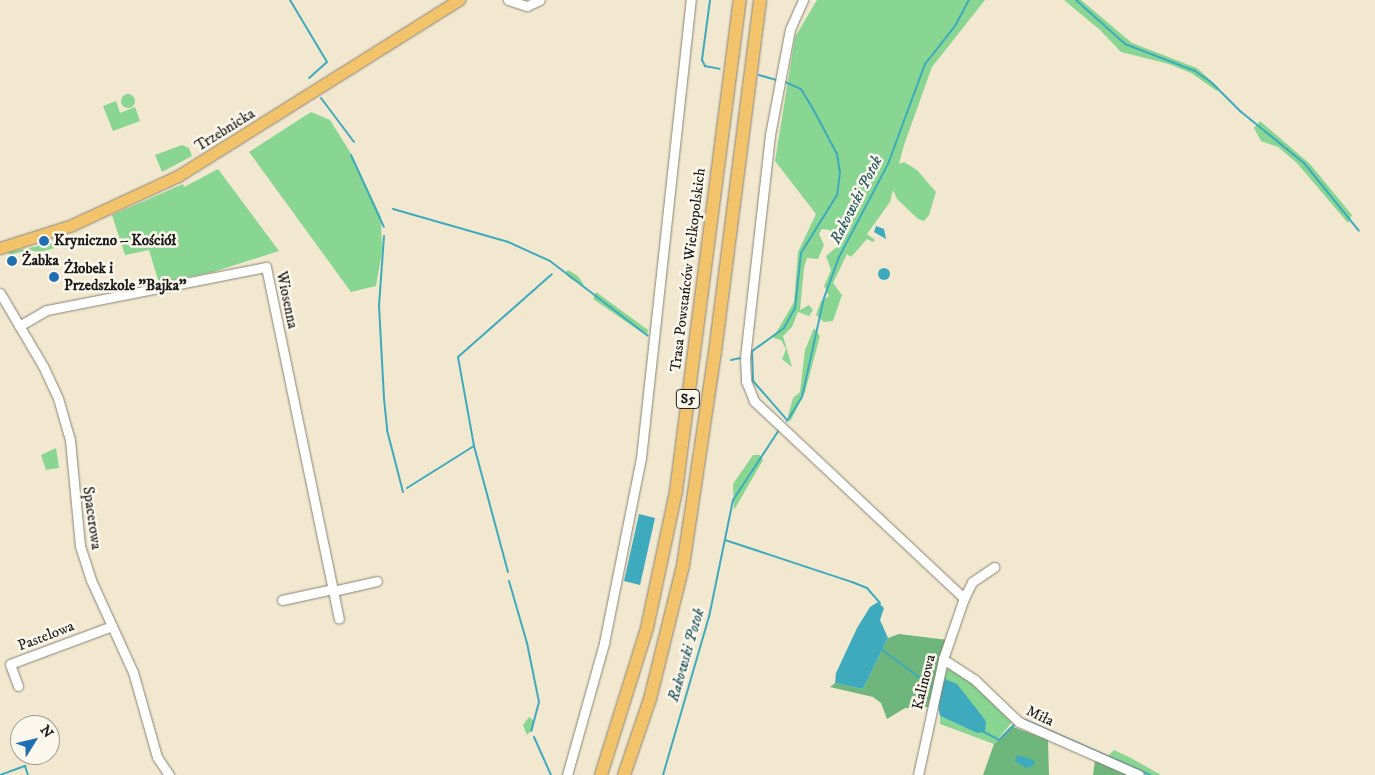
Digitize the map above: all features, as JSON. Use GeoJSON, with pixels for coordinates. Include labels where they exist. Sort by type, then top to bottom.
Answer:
{"type":"FeatureCollection","features":[{"type":"Feature","properties":{"kind":"highway","name":"Trasa Powstańców Wielkopolskich"},"geometry":{"type":"LineString","coordinates":[[601,775],[645,637],[671,517],[740,0]]}},
{"type":"Feature","properties":{"kind":"highway","name":"S5"},"geometry":{"type":"LineString","coordinates":[[624,775],[652,690],[683,566],[711,380],[760,0]]}},
{"type":"Feature","properties":{"kind":"main road","name":"Trzebnicka"},"geometry":{"type":"LineString","coordinates":[[0,248],[72,225],[178,176],[454,3]]}},
{"type":"Feature","properties":{"kind":"street"},"geometry":{"type":"LineString","coordinates":[[508,0],[527,6],[540,0]]}},
{"type":"Feature","properties":{"kind":"street"},"geometry":{"type":"LineString","coordinates":[[567,775],[604,643],[641,458],[691,0]]}},
{"type":"Feature","properties":{"kind":"street"},"geometry":{"type":"LineString","coordinates":[[803,0],[790,29],[770,135],[746,359],[746,381],[754,401],[964,598]]}},
{"type":"Feature","properties":{"kind":"street","name":"Wiosenna"},"geometry":{"type":"LineString","coordinates":[[19,326],[47,310],[266,267],[339,619]]}},
{"type":"Feature","properties":{"kind":"street","name":"Spacerowa"},"geometry":{"type":"LineString","coordinates":[[0,293],[51,381],[66,426],[80,546],[112,626],[133,672],[157,757],[170,775]]}},
{"type":"Feature","properties":{"kind":"street","name":"Kalinowa"},"geometry":{"type":"LineString","coordinates":[[918,775],[943,659],[964,598],[972,582],[994,567]]}},
{"type":"Feature","properties":{"kind":"street"},"geometry":{"type":"LineString","coordinates":[[282,600],[377,581]]}},
{"type":"Feature","properties":{"kind":"street","name":"Pastelowa"},"geometry":{"type":"LineString","coordinates":[[18,686],[10,664],[112,626]]}},
{"type":"Feature","properties":{"kind":"street","name":"Miła"},"geometry":{"type":"LineString","coordinates":[[943,659],[975,680],[1020,722],[1139,775]]}},
{"type":"Feature","properties":{"kind":"green space"},"geometry":{"type":"Polygon","coordinates":[[[817,0],[985,0],[932,67],[899,164],[904,162],[917,170],[936,192],[929,215],[924,221],[918,219],[897,199],[893,190],[890,202],[867,234],[875,240],[873,242],[867,239],[851,257],[847,254],[833,283],[842,295],[833,321],[824,322],[816,315],[821,301],[829,296],[824,286],[831,270],[826,256],[840,244],[829,230],[822,229],[819,234],[824,245],[818,259],[807,258],[804,268],[800,310],[809,305],[813,310],[809,316],[798,312],[792,327],[783,336],[792,367],[782,359],[786,349],[781,340],[773,338],[794,302],[798,252],[816,214],[775,161],[795,37],[817,0]]]}},
{"type":"Feature","properties":{"kind":"green space"},"geometry":{"type":"Polygon","coordinates":[[[1064,0],[1081,0],[1132,43],[1197,68],[1218,87],[1217,91],[1191,73],[1169,64],[1121,52],[1100,30],[1064,0]]]}},
{"type":"Feature","properties":{"kind":"green space"},"geometry":{"type":"Polygon","coordinates":[[[128,94],[133,96],[135,101],[133,106],[128,108],[123,106],[121,101],[123,96],[128,94]]]}},
{"type":"Feature","properties":{"kind":"green space"},"geometry":{"type":"Polygon","coordinates":[[[116,101],[120,113],[135,107],[140,121],[113,131],[103,106],[116,101]]]}},
{"type":"Feature","properties":{"kind":"green space"},"geometry":{"type":"Polygon","coordinates":[[[311,112],[330,120],[350,152],[381,217],[382,251],[376,286],[351,292],[249,152],[311,112]]]}},
{"type":"Feature","properties":{"kind":"green space"},"geometry":{"type":"Polygon","coordinates":[[[1260,121],[1310,164],[1352,215],[1348,223],[1296,162],[1278,147],[1261,141],[1254,128],[1260,121]]]}},
{"type":"Feature","properties":{"kind":"green space"},"geometry":{"type":"Polygon","coordinates":[[[182,145],[189,148],[192,156],[162,172],[155,155],[182,145]]]}},
{"type":"Feature","properties":{"kind":"green space"},"geometry":{"type":"Polygon","coordinates":[[[218,169],[279,251],[213,272],[159,283],[149,250],[125,255],[112,215],[183,184],[184,187],[218,169]]]}},
{"type":"Feature","properties":{"kind":"green space"},"geometry":{"type":"Polygon","coordinates":[[[53,243],[55,248],[40,252],[29,250],[9,255],[9,252],[53,243]]]}},
{"type":"Feature","properties":{"kind":"green space"},"geometry":{"type":"Polygon","coordinates":[[[568,270],[578,276],[584,285],[571,279],[565,273],[568,270]]]}},
{"type":"Feature","properties":{"kind":"green space"},"geometry":{"type":"Polygon","coordinates":[[[596,292],[648,330],[647,336],[593,299],[596,292]]]}},
{"type":"Feature","properties":{"kind":"green space"},"geometry":{"type":"Polygon","coordinates":[[[814,328],[820,336],[805,392],[790,422],[788,416],[793,398],[800,392],[805,350],[814,328]]]}},
{"type":"Feature","properties":{"kind":"green space"},"geometry":{"type":"Polygon","coordinates":[[[56,448],[59,468],[46,470],[41,455],[56,448]]]}},
{"type":"Feature","properties":{"kind":"green space"},"geometry":{"type":"Polygon","coordinates":[[[753,455],[760,455],[763,460],[734,510],[733,484],[753,455]]]}},
{"type":"Feature","properties":{"kind":"green space"},"geometry":{"type":"Polygon","coordinates":[[[899,634],[948,640],[928,707],[905,708],[887,719],[881,703],[873,697],[830,687],[835,683],[863,689],[888,638],[899,634]]]}},
{"type":"Feature","properties":{"kind":"green space"},"geometry":{"type":"Polygon","coordinates":[[[949,665],[958,670],[1012,722],[994,744],[940,724],[940,716],[977,733],[986,721],[968,701],[941,684],[949,665]]]}},
{"type":"Feature","properties":{"kind":"green space"},"geometry":{"type":"Polygon","coordinates":[[[529,717],[534,721],[533,729],[527,735],[523,725],[529,717]]]}},
{"type":"Feature","properties":{"kind":"green space"},"geometry":{"type":"Polygon","coordinates":[[[1011,726],[1048,740],[1049,775],[983,775],[994,744],[1011,726]]]}},
{"type":"Feature","properties":{"kind":"green space"},"geometry":{"type":"Polygon","coordinates":[[[1114,750],[1161,775],[1144,775],[1107,757],[1114,750]]]}},
{"type":"Feature","properties":{"kind":"green space"},"geometry":{"type":"Polygon","coordinates":[[[1095,760],[1132,775],[1093,775],[1095,760]]]}},
{"type":"Feature","properties":{"kind":"water"},"geometry":{"type":"Polygon","coordinates":[[[876,226],[884,229],[886,239],[874,232],[876,226]]]}},
{"type":"Feature","properties":{"kind":"water"},"geometry":{"type":"Polygon","coordinates":[[[886,268],[889,269],[889,279],[882,280],[879,279],[878,272],[879,269],[886,268]]]}},
{"type":"Feature","properties":{"kind":"water"},"geometry":{"type":"Polygon","coordinates":[[[639,514],[655,518],[640,585],[624,581],[639,514]]]}},
{"type":"Feature","properties":{"kind":"water"},"geometry":{"type":"Polygon","coordinates":[[[878,602],[884,608],[880,620],[888,638],[863,689],[835,683],[836,673],[857,628],[870,607],[878,602]]]}},
{"type":"Feature","properties":{"kind":"water"},"geometry":{"type":"Polygon","coordinates":[[[945,679],[957,684],[986,721],[985,732],[977,733],[940,716],[937,700],[945,679]]]}},
{"type":"Feature","properties":{"kind":"water"},"geometry":{"type":"Polygon","coordinates":[[[1017,755],[1031,759],[1035,762],[1033,766],[1026,768],[1015,761],[1017,755]]]}},
{"type":"Feature","properties":{"kind":"waterway"},"geometry":{"type":"LineString","coordinates":[[290,0],[327,62],[309,78]]}},
{"type":"Feature","properties":{"kind":"waterway"},"geometry":{"type":"LineString","coordinates":[[710,0],[702,60],[705,66],[720,69]]}},
{"type":"Feature","properties":{"kind":"waterway","name":"Rakowski Potok"},"geometry":{"type":"LineString","coordinates":[[787,421],[802,397],[824,298],[839,257],[888,164],[925,64],[955,26],[969,0]]}},
{"type":"Feature","properties":{"kind":"waterway"},"geometry":{"type":"LineString","coordinates":[[1076,0],[1125,44],[1195,71],[1212,83],[1240,111],[1304,163],[1359,231]]}},
{"type":"Feature","properties":{"kind":"waterway"},"geometry":{"type":"LineString","coordinates":[[759,75],[776,80]]}},
{"type":"Feature","properties":{"kind":"waterway"},"geometry":{"type":"LineString","coordinates":[[785,82],[801,89],[837,154],[840,172],[837,195],[801,253],[795,308],[784,328],[752,351],[753,381],[787,420]]}},
{"type":"Feature","properties":{"kind":"waterway"},"geometry":{"type":"LineString","coordinates":[[321,98],[354,142]]}},
{"type":"Feature","properties":{"kind":"waterway"},"geometry":{"type":"LineString","coordinates":[[351,155],[384,227]]}},
{"type":"Feature","properties":{"kind":"waterway"},"geometry":{"type":"LineString","coordinates":[[393,209],[508,242],[550,261],[648,336]]}},
{"type":"Feature","properties":{"kind":"waterway"},"geometry":{"type":"LineString","coordinates":[[384,236],[379,306],[384,399],[387,430],[403,492]]}},
{"type":"Feature","properties":{"kind":"waterway"},"geometry":{"type":"LineString","coordinates":[[508,572],[474,446],[458,357],[552,274]]}},
{"type":"Feature","properties":{"kind":"waterway"},"geometry":{"type":"LineString","coordinates":[[731,360],[741,358]]}},
{"type":"Feature","properties":{"kind":"waterway","name":"Rakowski Potok"},"geometry":{"type":"LineString","coordinates":[[663,775],[709,617],[733,500],[779,430]]}},
{"type":"Feature","properties":{"kind":"waterway"},"geometry":{"type":"LineString","coordinates":[[407,488],[474,446]]}},
{"type":"Feature","properties":{"kind":"waterway","name":"Rakowski Potok"},"geometry":{"type":"LineString","coordinates":[[725,540],[867,588],[880,603]]}},
{"type":"Feature","properties":{"kind":"waterway"},"geometry":{"type":"LineString","coordinates":[[509,581],[527,643],[539,702],[531,731]]}},
{"type":"Feature","properties":{"kind":"waterway","name":"Rakowski Potok"},"geometry":{"type":"LineString","coordinates":[[881,649],[932,687]]}},
{"type":"Feature","properties":{"kind":"waterway","name":"Rakowski Potok"},"geometry":{"type":"LineString","coordinates":[[1025,720],[1150,775]]}},
{"type":"Feature","properties":{"kind":"waterway","name":"Rakowski Potok"},"geometry":{"type":"LineString","coordinates":[[984,732],[999,740],[1015,724]]}},
{"type":"Feature","properties":{"kind":"waterway"},"geometry":{"type":"LineString","coordinates":[[534,737],[551,775]]}},
{"type":"Feature","properties":{"kind":"waterway"},"geometry":{"type":"LineString","coordinates":[[0,775],[25,766],[28,775]]}},
{"type":"Feature","properties":{"kind":"place","name":"Kryniczno – Kościół"},"geometry":{"type":"Point","coordinates":[44,241]}},
{"type":"Feature","properties":{"kind":"place","name":"Żabka"},"geometry":{"type":"Point","coordinates":[12,261]}},
{"type":"Feature","properties":{"kind":"place","name":"Żłobek i Przedszkole \"Bajka\""},"geometry":{"type":"Point","coordinates":[54,277]}}]}
